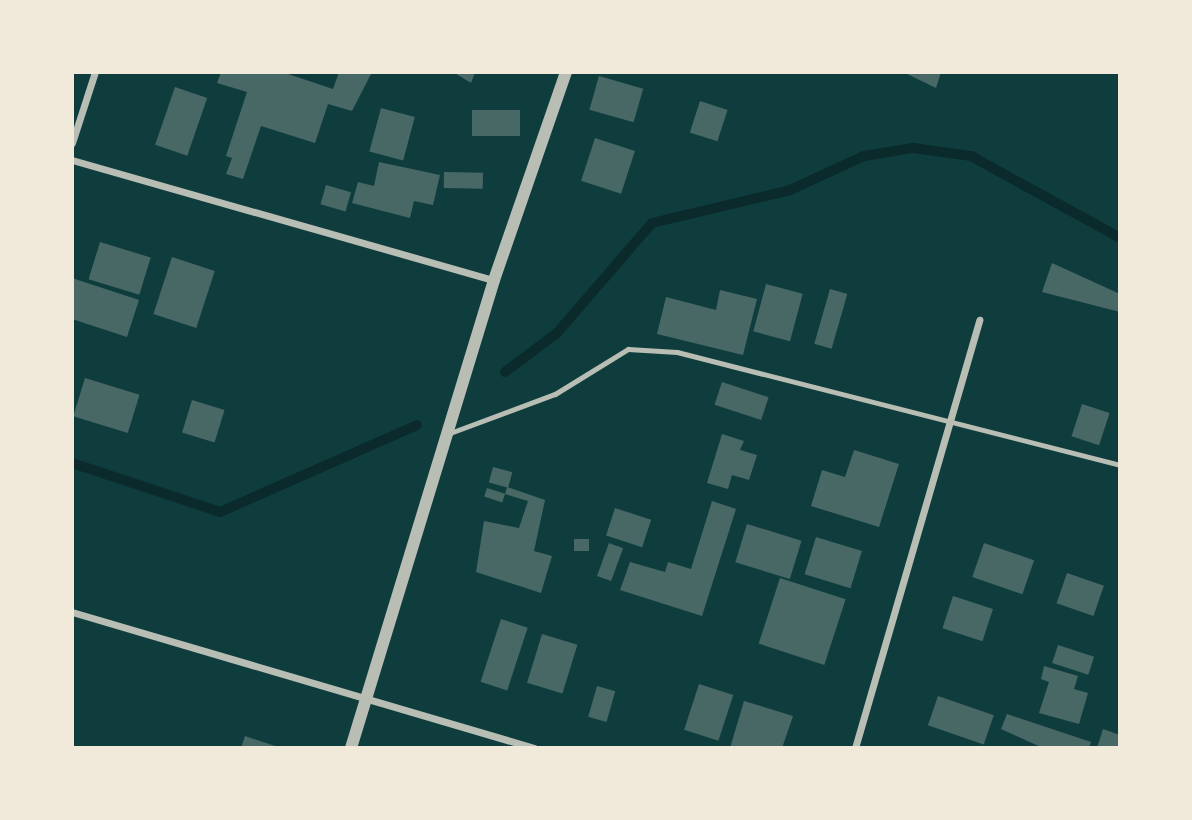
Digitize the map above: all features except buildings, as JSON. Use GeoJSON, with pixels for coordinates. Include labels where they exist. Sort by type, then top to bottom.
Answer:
{"type":"FeatureCollection","features":[{"type":"Feature","properties":{"kind":"street"},"geometry":{"type":"LineString","coordinates":[[72,143],[95,72]]}},
{"type":"Feature","properties":{"kind":"street"},"geometry":{"type":"LineString","coordinates":[[351,748],[494,280],[566,72]]}},
{"type":"Feature","properties":{"kind":"street"},"geometry":{"type":"LineString","coordinates":[[72,160],[494,280]]}},
{"type":"Feature","properties":{"kind":"street"},"geometry":{"type":"LineString","coordinates":[[855,748],[979,320]]}},
{"type":"Feature","properties":{"kind":"street"},"geometry":{"type":"LineString","coordinates":[[72,611],[365,702],[534,748]]}},
{"type":"Feature","properties":{"kind":"lane"},"geometry":{"type":"LineString","coordinates":[[447,434],[555,394],[628,349],[677,352],[950,424],[1120,465]]}},
{"type":"Feature","properties":{"kind":"waterway"},"geometry":{"type":"LineString","coordinates":[[505,372],[557,333],[652,223],[790,190],[864,156],[913,148],[971,156],[1120,238]]}},
{"type":"Feature","properties":{"kind":"waterway"},"geometry":{"type":"LineString","coordinates":[[72,463],[220,512],[417,425]]}}]}
